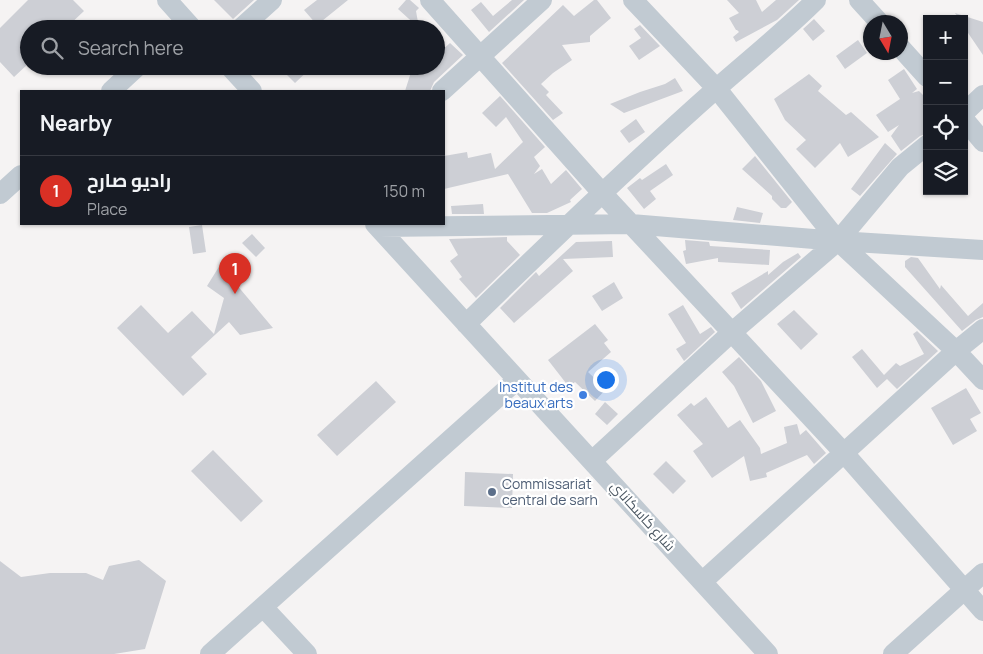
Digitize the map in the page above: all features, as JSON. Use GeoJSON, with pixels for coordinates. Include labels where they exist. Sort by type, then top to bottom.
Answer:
{"type":"FeatureCollection","features":[{"type":"Feature","properties":{"kind":"street"},"geometry":{"type":"LineString","coordinates":[[167,0],[182,20]]}},
{"type":"Feature","properties":{"kind":"street"},"geometry":{"type":"LineString","coordinates":[[250,20],[272,0]]}},
{"type":"Feature","properties":{"kind":"street"},"geometry":{"type":"LineString","coordinates":[[430,0],[602,194],[844,453],[983,611]]}},
{"type":"Feature","properties":{"kind":"street"},"geometry":{"type":"LineString","coordinates":[[443,90],[542,0]]}},
{"type":"Feature","properties":{"kind":"street"},"geometry":{"type":"LineString","coordinates":[[633,0],[717,88],[838,241],[956,350],[983,380]]}},
{"type":"Feature","properties":{"kind":"street"},"geometry":{"type":"LineString","coordinates":[[466,324],[568,224],[816,0]]}},
{"type":"Feature","properties":{"kind":"street"},"geometry":{"type":"LineString","coordinates":[[858,0],[872,15]]}},
{"type":"Feature","properties":{"kind":"street"},"geometry":{"type":"LineString","coordinates":[[908,56],[923,73]]}},
{"type":"Feature","properties":{"kind":"street"},"geometry":{"type":"LineString","coordinates":[[113,90],[129,75]]}},
{"type":"Feature","properties":{"kind":"street"},"geometry":{"type":"LineString","coordinates":[[237,75],[251,90]]}},
{"type":"Feature","properties":{"kind":"street"},"geometry":{"type":"LineString","coordinates":[[968,109],[983,95]]}},
{"type":"Feature","properties":{"kind":"street"},"geometry":{"type":"LineString","coordinates":[[968,124],[983,142]]}},
{"type":"Feature","properties":{"kind":"street"},"geometry":{"type":"LineString","coordinates":[[593,460],[731,332],[838,241],[900,168],[923,148]]}},
{"type":"Feature","properties":{"kind":"street"},"geometry":{"type":"LineString","coordinates":[[0,194],[20,176]]}},
{"type":"Feature","properties":{"kind":"street"},"geometry":{"type":"LineString","coordinates":[[377,226],[631,224],[838,241],[983,250]]}},
{"type":"Feature","properties":{"kind":"street","name":"شارع كاسكاناي"},"geometry":{"type":"LineString","coordinates":[[377,226],[517,380],[593,460],[768,654]]}},
{"type":"Feature","properties":{"kind":"street"},"geometry":{"type":"LineString","coordinates":[[703,581],[956,350],[983,329]]}},
{"type":"Feature","properties":{"kind":"street"},"geometry":{"type":"LineString","coordinates":[[210,654],[517,380]]}},
{"type":"Feature","properties":{"kind":"street"},"geometry":{"type":"LineString","coordinates":[[894,654],[983,573]]}},
{"type":"Feature","properties":{"kind":"street"},"geometry":{"type":"LineString","coordinates":[[263,607],[307,654]]}},
{"type":"Feature","properties":{"kind":"building"},"geometry":{"type":"Polygon","coordinates":[[[28,0],[73,0],[84,11],[74,20],[20,20],[20,71],[14,77],[0,62],[0,28],[28,0]]]}},
{"type":"Feature","properties":{"kind":"building"},"geometry":{"type":"Polygon","coordinates":[[[214,0],[254,0],[233,19],[214,0]]]}},
{"type":"Feature","properties":{"kind":"building"},"geometry":{"type":"Polygon","coordinates":[[[317,0],[348,0],[323,20],[313,20],[304,10],[317,0]]]}},
{"type":"Feature","properties":{"kind":"building"},"geometry":{"type":"Polygon","coordinates":[[[406,0],[410,0],[419,8],[416,11],[418,20],[410,20],[398,9],[406,0]]]}},
{"type":"Feature","properties":{"kind":"building"},"geometry":{"type":"Polygon","coordinates":[[[512,0],[524,0],[489,32],[471,10],[481,2],[493,16],[512,0]]]}},
{"type":"Feature","properties":{"kind":"building"},"geometry":{"type":"Polygon","coordinates":[[[594,0],[597,0],[611,18],[590,36],[590,42],[562,45],[572,60],[541,84],[549,92],[546,95],[563,113],[553,120],[502,63],[563,5],[574,16],[594,0]]]}},
{"type":"Feature","properties":{"kind":"building"},"geometry":{"type":"Polygon","coordinates":[[[727,0],[756,0],[762,12],[776,0],[799,0],[777,20],[736,42],[733,37],[739,32],[729,18],[739,13],[727,0]]]}},
{"type":"Feature","properties":{"kind":"building"},"geometry":{"type":"Polygon","coordinates":[[[968,17],[983,22],[983,55],[968,33],[968,17]]]}},
{"type":"Feature","properties":{"kind":"building"},"geometry":{"type":"Polygon","coordinates":[[[814,19],[825,31],[813,41],[803,29],[814,19]]]}},
{"type":"Feature","properties":{"kind":"building"},"geometry":{"type":"Polygon","coordinates":[[[640,25],[660,46],[639,60],[629,46],[641,38],[634,29],[640,25]]]}},
{"type":"Feature","properties":{"kind":"building"},"geometry":{"type":"Polygon","coordinates":[[[858,40],[863,47],[863,56],[845,69],[836,56],[858,40]]]}},
{"type":"Feature","properties":{"kind":"building"},"geometry":{"type":"Polygon","coordinates":[[[450,43],[463,55],[445,72],[445,48],[450,43]]]}},
{"type":"Feature","properties":{"kind":"building"},"geometry":{"type":"Polygon","coordinates":[[[904,69],[917,89],[912,93],[919,91],[923,95],[923,135],[901,151],[891,136],[899,125],[888,132],[876,115],[900,99],[888,80],[904,69]]]}},
{"type":"Feature","properties":{"kind":"building"},"geometry":{"type":"Polygon","coordinates":[[[809,74],[822,86],[818,91],[846,115],[851,112],[879,137],[848,157],[840,143],[815,168],[796,149],[806,140],[785,120],[774,99],[809,74]]]}},
{"type":"Feature","properties":{"kind":"building"},"geometry":{"type":"Polygon","coordinates":[[[287,75],[303,75],[295,83],[287,75]]]}},
{"type":"Feature","properties":{"kind":"building"},"geometry":{"type":"Polygon","coordinates":[[[410,75],[442,75],[434,82],[430,90],[405,90],[410,75]]]}},
{"type":"Feature","properties":{"kind":"building"},"geometry":{"type":"Polygon","coordinates":[[[675,78],[683,91],[624,113],[610,104],[665,84],[675,78]]]}},
{"type":"Feature","properties":{"kind":"building"},"geometry":{"type":"Polygon","coordinates":[[[500,96],[545,147],[534,157],[540,166],[534,174],[542,169],[551,184],[566,170],[582,189],[570,200],[571,202],[547,213],[532,213],[508,174],[445,189],[445,156],[467,152],[468,158],[491,153],[495,169],[523,142],[506,117],[496,127],[482,113],[500,96]]]}},
{"type":"Feature","properties":{"kind":"building"},"geometry":{"type":"Polygon","coordinates":[[[636,119],[645,132],[629,143],[620,131],[636,119]]]}},
{"type":"Feature","properties":{"kind":"building"},"geometry":{"type":"Polygon","coordinates":[[[885,143],[897,154],[860,196],[851,189],[885,143]]]}},
{"type":"Feature","properties":{"kind":"building"},"geometry":{"type":"Polygon","coordinates":[[[755,156],[792,202],[786,208],[781,208],[772,199],[772,196],[742,169],[755,156]]]}},
{"type":"Feature","properties":{"kind":"building"},"geometry":{"type":"Polygon","coordinates":[[[666,164],[673,175],[650,191],[656,199],[644,209],[627,188],[640,178],[642,180],[666,164]]]}},
{"type":"Feature","properties":{"kind":"building"},"geometry":{"type":"Polygon","coordinates":[[[483,204],[484,214],[452,214],[451,206],[483,204]]]}},
{"type":"Feature","properties":{"kind":"building"},"geometry":{"type":"Polygon","coordinates":[[[737,207],[763,213],[760,223],[733,220],[737,207]]]}},
{"type":"Feature","properties":{"kind":"building"},"geometry":{"type":"Polygon","coordinates":[[[202,225],[206,252],[193,254],[189,227],[202,225]]]}},
{"type":"Feature","properties":{"kind":"building"},"geometry":{"type":"Polygon","coordinates":[[[252,234],[265,248],[256,257],[242,243],[252,234]]]}},
{"type":"Feature","properties":{"kind":"building"},"geometry":{"type":"Polygon","coordinates":[[[507,237],[507,241],[520,255],[476,298],[459,279],[462,277],[450,261],[458,255],[449,239],[507,237]]]}},
{"type":"Feature","properties":{"kind":"building"},"geometry":{"type":"Polygon","coordinates":[[[685,240],[709,242],[710,246],[770,250],[769,265],[718,262],[718,258],[686,264],[683,251],[686,250],[685,240]]]}},
{"type":"Feature","properties":{"kind":"building"},"geometry":{"type":"Polygon","coordinates":[[[612,241],[613,257],[563,259],[573,271],[514,323],[500,308],[536,272],[539,276],[576,242],[612,241]]]}},
{"type":"Feature","properties":{"kind":"building"},"geometry":{"type":"Polygon","coordinates":[[[798,253],[801,257],[741,309],[731,293],[768,271],[768,275],[783,262],[798,253]]]}},
{"type":"Feature","properties":{"kind":"building"},"geometry":{"type":"Polygon","coordinates":[[[911,257],[918,258],[940,289],[941,285],[968,316],[983,303],[983,317],[962,331],[905,267],[905,261],[911,257]]]}},
{"type":"Feature","properties":{"kind":"building"},"geometry":{"type":"Polygon","coordinates":[[[220,265],[273,328],[240,335],[229,322],[191,357],[207,374],[183,396],[117,328],[141,305],[168,333],[192,311],[214,334],[224,298],[207,286],[220,265]]]}},
{"type":"Feature","properties":{"kind":"building"},"geometry":{"type":"Polygon","coordinates":[[[614,282],[623,298],[602,311],[592,296],[614,282]]]}},
{"type":"Feature","properties":{"kind":"building"},"geometry":{"type":"Polygon","coordinates":[[[683,305],[700,334],[711,327],[715,332],[684,361],[676,349],[686,343],[668,314],[683,305]]]}},
{"type":"Feature","properties":{"kind":"building"},"geometry":{"type":"Polygon","coordinates":[[[794,310],[818,334],[801,350],[777,324],[794,310]]]}},
{"type":"Feature","properties":{"kind":"building"},"geometry":{"type":"Polygon","coordinates":[[[595,324],[608,340],[604,343],[611,352],[588,372],[606,389],[595,401],[575,382],[569,387],[548,360],[595,324]]]}},
{"type":"Feature","properties":{"kind":"building"},"geometry":{"type":"Polygon","coordinates":[[[917,331],[938,351],[897,389],[887,379],[877,388],[852,357],[862,349],[884,375],[896,363],[900,366],[924,354],[913,334],[917,331]]]}},
{"type":"Feature","properties":{"kind":"building"},"geometry":{"type":"Polygon","coordinates":[[[739,357],[761,381],[776,411],[753,423],[734,386],[722,372],[739,357]]]}},
{"type":"Feature","properties":{"kind":"building"},"geometry":{"type":"Polygon","coordinates":[[[376,381],[396,402],[337,456],[317,435],[376,381]]]}},
{"type":"Feature","properties":{"kind":"building"},"geometry":{"type":"Polygon","coordinates":[[[966,388],[981,413],[970,419],[977,431],[953,445],[931,408],[966,388]]]}},
{"type":"Feature","properties":{"kind":"building"},"geometry":{"type":"Polygon","coordinates":[[[706,397],[728,428],[740,420],[760,448],[761,454],[787,443],[784,427],[797,424],[800,435],[806,430],[826,453],[814,464],[807,455],[766,473],[767,477],[750,481],[744,456],[712,478],[693,451],[703,444],[677,415],[691,403],[694,406],[706,397]]]}},
{"type":"Feature","properties":{"kind":"building"},"geometry":{"type":"Polygon","coordinates":[[[605,402],[618,414],[607,425],[595,414],[605,402]]]}},
{"type":"Feature","properties":{"kind":"building"},"geometry":{"type":"Polygon","coordinates":[[[213,450],[263,501],[241,522],[191,471],[213,450]]]}},
{"type":"Feature","properties":{"kind":"building"},"geometry":{"type":"Polygon","coordinates":[[[666,461],[686,481],[673,494],[653,474],[666,461]]]}},
{"type":"Feature","properties":{"kind":"building"},"geometry":{"type":"Polygon","coordinates":[[[465,472],[513,474],[512,508],[464,506],[465,472]]]}},
{"type":"Feature","properties":{"kind":"building"},"geometry":{"type":"Polygon","coordinates":[[[139,560],[166,581],[145,649],[114,654],[0,654],[0,561],[21,577],[50,573],[86,573],[103,580],[109,566],[139,560]]]}},
{"type":"Feature","properties":{"kind":"place","name":"راديو صارح"},"geometry":{"type":"Point","coordinates":[235,294]}},
{"type":"Feature","properties":{"kind":"place","name":"Institut des beaux arts"},"geometry":{"type":"Point","coordinates":[583,395]}},
{"type":"Feature","properties":{"kind":"place","name":"Commissariat central de sarh"},"geometry":{"type":"Point","coordinates":[492,492]}}]}
